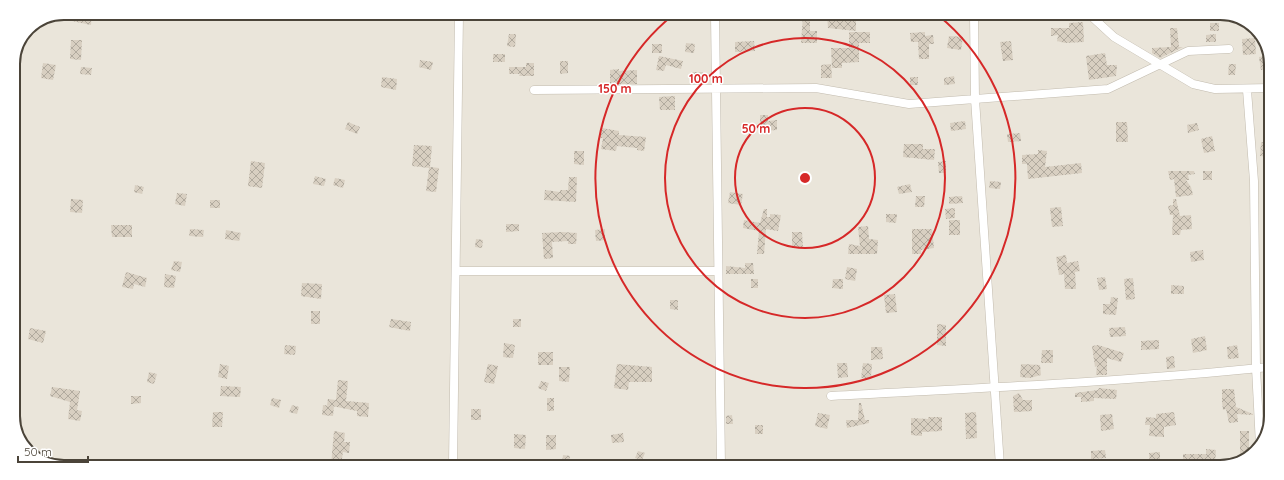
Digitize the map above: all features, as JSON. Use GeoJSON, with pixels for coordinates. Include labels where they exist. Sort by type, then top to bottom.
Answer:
{"type":"FeatureCollection","features":[{"type":"Feature","properties":{"kind":"street"},"geometry":{"type":"LineString","coordinates":[[454,460],[459,20]]}},
{"type":"Feature","properties":{"kind":"street"},"geometry":{"type":"LineString","coordinates":[[715,20],[721,460]]}},
{"type":"Feature","properties":{"kind":"street"},"geometry":{"type":"LineString","coordinates":[[974,20],[975,99],[1000,460]]}},
{"type":"Feature","properties":{"kind":"street"},"geometry":{"type":"LineString","coordinates":[[1095,20],[1114,37],[1193,84],[1215,89],[1247,90],[1264,89]]}},
{"type":"Feature","properties":{"kind":"street"},"geometry":{"type":"LineString","coordinates":[[534,90],[816,88],[909,104],[1108,89],[1188,51],[1229,50]]}},
{"type":"Feature","properties":{"kind":"street"},"geometry":{"type":"LineString","coordinates":[[1247,90],[1254,181],[1256,368],[1259,434]]}},
{"type":"Feature","properties":{"kind":"street"},"geometry":{"type":"LineString","coordinates":[[456,271],[718,271]]}},
{"type":"Feature","properties":{"kind":"street"},"geometry":{"type":"LineString","coordinates":[[831,396],[1196,374],[1264,367]]}},
{"type":"Feature","properties":{"kind":"shaded area"},"geometry":{"type":"Polygon","coordinates":[[[1226,20],[1234,22],[1247,29],[1255,37],[1261,47],[1264,61],[1264,416],[1262,430],[1257,440],[1247,451],[1234,458],[1226,460],[64,460],[50,458],[40,453],[29,443],[22,430],[20,419],[20,64],[23,47],[27,40],[40,27],[55,21],[1226,20]]]}},
{"type":"Feature","properties":{"kind":"building"},"geometry":{"type":"Polygon","coordinates":[[[72,20],[91,20],[91,25],[72,20]]]}},
{"type":"Feature","properties":{"kind":"building"},"geometry":{"type":"Polygon","coordinates":[[[803,20],[810,20],[810,31],[817,31],[817,43],[801,43],[803,20]]]}},
{"type":"Feature","properties":{"kind":"building"},"geometry":{"type":"Polygon","coordinates":[[[827,20],[856,20],[856,31],[828,28],[827,20]]]}},
{"type":"Feature","properties":{"kind":"building"},"geometry":{"type":"Polygon","coordinates":[[[1083,22],[1084,42],[1065,43],[1057,41],[1058,35],[1051,36],[1051,28],[1069,28],[1069,23],[1083,22]]]}},
{"type":"Feature","properties":{"kind":"building"},"geometry":{"type":"Polygon","coordinates":[[[1210,23],[1219,23],[1219,31],[1210,31],[1210,23]]]}},
{"type":"Feature","properties":{"kind":"building"},"geometry":{"type":"Polygon","coordinates":[[[1170,28],[1177,28],[1179,47],[1183,47],[1160,58],[1152,53],[1152,48],[1171,47],[1170,28]]]}},
{"type":"Feature","properties":{"kind":"building"},"geometry":{"type":"Polygon","coordinates":[[[849,32],[870,32],[870,43],[859,43],[859,62],[842,63],[842,68],[832,68],[831,48],[849,48],[849,32]]]}},
{"type":"Feature","properties":{"kind":"building"},"geometry":{"type":"Polygon","coordinates":[[[925,32],[925,36],[933,35],[934,44],[929,44],[929,59],[919,59],[918,42],[911,42],[910,33],[925,32]]]}},
{"type":"Feature","properties":{"kind":"building"},"geometry":{"type":"Polygon","coordinates":[[[509,34],[516,34],[515,47],[507,46],[509,34]]]}},
{"type":"Feature","properties":{"kind":"building"},"geometry":{"type":"Polygon","coordinates":[[[1216,34],[1216,42],[1206,42],[1206,35],[1216,34]]]}},
{"type":"Feature","properties":{"kind":"building"},"geometry":{"type":"Polygon","coordinates":[[[949,36],[963,37],[961,50],[947,48],[949,36]]]}},
{"type":"Feature","properties":{"kind":"building"},"geometry":{"type":"Polygon","coordinates":[[[1255,38],[1256,54],[1243,55],[1242,39],[1255,38]]]}},
{"type":"Feature","properties":{"kind":"building"},"geometry":{"type":"Polygon","coordinates":[[[71,40],[82,40],[81,60],[70,59],[71,40]]]}},
{"type":"Feature","properties":{"kind":"building"},"geometry":{"type":"Polygon","coordinates":[[[754,41],[755,51],[735,52],[735,42],[754,41]]]}},
{"type":"Feature","properties":{"kind":"building"},"geometry":{"type":"Polygon","coordinates":[[[1011,41],[1013,60],[1003,61],[1000,42],[1011,41]]]}},
{"type":"Feature","properties":{"kind":"building"},"geometry":{"type":"Polygon","coordinates":[[[686,43],[695,44],[694,53],[685,52],[686,43]]]}},
{"type":"Feature","properties":{"kind":"building"},"geometry":{"type":"Polygon","coordinates":[[[652,44],[662,44],[662,53],[652,53],[652,44]]]}},
{"type":"Feature","properties":{"kind":"building"},"geometry":{"type":"Polygon","coordinates":[[[1105,53],[1107,65],[1117,65],[1116,76],[1089,80],[1086,56],[1105,53]]]}},
{"type":"Feature","properties":{"kind":"building"},"geometry":{"type":"Polygon","coordinates":[[[493,54],[505,54],[505,62],[493,62],[493,54]]]}},
{"type":"Feature","properties":{"kind":"building"},"geometry":{"type":"Polygon","coordinates":[[[659,56],[683,61],[681,69],[666,65],[664,71],[656,70],[659,56]]]}},
{"type":"Feature","properties":{"kind":"building"},"geometry":{"type":"Polygon","coordinates":[[[1263,56],[1264,69],[1261,70],[1259,57],[1263,56]]]}},
{"type":"Feature","properties":{"kind":"building"},"geometry":{"type":"Polygon","coordinates":[[[420,60],[433,62],[431,70],[419,67],[420,60]]]}},
{"type":"Feature","properties":{"kind":"building"},"geometry":{"type":"Polygon","coordinates":[[[560,61],[568,61],[568,73],[560,74],[560,61]]]}},
{"type":"Feature","properties":{"kind":"building"},"geometry":{"type":"Polygon","coordinates":[[[43,63],[56,65],[53,80],[41,78],[43,63]]]}},
{"type":"Feature","properties":{"kind":"building"},"geometry":{"type":"Polygon","coordinates":[[[526,63],[534,63],[534,76],[509,74],[509,67],[526,67],[526,63]]]}},
{"type":"Feature","properties":{"kind":"building"},"geometry":{"type":"Polygon","coordinates":[[[831,64],[832,78],[821,78],[821,65],[831,64]]]}},
{"type":"Feature","properties":{"kind":"building"},"geometry":{"type":"Polygon","coordinates":[[[1229,64],[1236,64],[1235,75],[1228,75],[1229,64]]]}},
{"type":"Feature","properties":{"kind":"building"},"geometry":{"type":"Polygon","coordinates":[[[81,67],[92,68],[91,75],[80,74],[81,67]]]}},
{"type":"Feature","properties":{"kind":"building"},"geometry":{"type":"Polygon","coordinates":[[[619,69],[619,71],[637,70],[637,84],[610,84],[610,70],[619,69]]]}},
{"type":"Feature","properties":{"kind":"building"},"geometry":{"type":"Polygon","coordinates":[[[692,72],[703,72],[703,83],[692,83],[692,72]]]}},
{"type":"Feature","properties":{"kind":"building"},"geometry":{"type":"Polygon","coordinates":[[[954,76],[955,84],[944,85],[944,78],[954,76]]]}},
{"type":"Feature","properties":{"kind":"building"},"geometry":{"type":"Polygon","coordinates":[[[382,77],[397,79],[396,90],[381,87],[382,77]]]}},
{"type":"Feature","properties":{"kind":"building"},"geometry":{"type":"Polygon","coordinates":[[[910,77],[918,77],[918,85],[910,85],[910,77]]]}},
{"type":"Feature","properties":{"kind":"building"},"geometry":{"type":"Polygon","coordinates":[[[675,96],[675,110],[660,110],[659,97],[675,96]]]}},
{"type":"Feature","properties":{"kind":"building"},"geometry":{"type":"Polygon","coordinates":[[[760,115],[768,115],[768,121],[777,120],[777,130],[760,131],[760,115]]]}},
{"type":"Feature","properties":{"kind":"building"},"geometry":{"type":"Polygon","coordinates":[[[965,121],[966,129],[951,131],[950,123],[965,121]]]}},
{"type":"Feature","properties":{"kind":"building"},"geometry":{"type":"Polygon","coordinates":[[[348,122],[360,127],[357,134],[345,129],[348,122]]]}},
{"type":"Feature","properties":{"kind":"building"},"geometry":{"type":"Polygon","coordinates":[[[1116,122],[1127,122],[1128,142],[1116,142],[1116,122]]]}},
{"type":"Feature","properties":{"kind":"building"},"geometry":{"type":"Polygon","coordinates":[[[1197,123],[1199,130],[1188,133],[1187,125],[1197,123]]]}},
{"type":"Feature","properties":{"kind":"building"},"geometry":{"type":"Polygon","coordinates":[[[602,128],[619,131],[619,135],[646,137],[644,151],[637,150],[637,148],[617,146],[616,151],[601,149],[603,138],[600,138],[602,128]]]}},
{"type":"Feature","properties":{"kind":"building"},"geometry":{"type":"Polygon","coordinates":[[[1020,133],[1021,141],[1008,142],[1007,134],[1020,133]]]}},
{"type":"Feature","properties":{"kind":"building"},"geometry":{"type":"Polygon","coordinates":[[[1212,136],[1215,151],[1204,153],[1201,139],[1212,136]]]}},
{"type":"Feature","properties":{"kind":"building"},"geometry":{"type":"Polygon","coordinates":[[[1261,142],[1264,142],[1264,156],[1260,156],[1261,142]]]}},
{"type":"Feature","properties":{"kind":"building"},"geometry":{"type":"Polygon","coordinates":[[[904,144],[923,144],[923,149],[935,149],[934,160],[903,157],[904,144]]]}},
{"type":"Feature","properties":{"kind":"building"},"geometry":{"type":"Polygon","coordinates":[[[414,145],[432,146],[430,167],[439,168],[436,192],[426,191],[429,168],[412,166],[414,145]]]}},
{"type":"Feature","properties":{"kind":"building"},"geometry":{"type":"Polygon","coordinates":[[[1038,150],[1047,151],[1045,167],[1081,163],[1082,173],[1028,179],[1027,164],[1022,164],[1022,155],[1038,154],[1038,150]]]}},
{"type":"Feature","properties":{"kind":"building"},"geometry":{"type":"Polygon","coordinates":[[[574,151],[584,151],[584,165],[574,164],[574,151]]]}},
{"type":"Feature","properties":{"kind":"building"},"geometry":{"type":"Polygon","coordinates":[[[251,161],[265,163],[262,188],[248,186],[251,161]]]}},
{"type":"Feature","properties":{"kind":"building"},"geometry":{"type":"Polygon","coordinates":[[[946,161],[946,173],[939,173],[938,162],[946,161]]]}},
{"type":"Feature","properties":{"kind":"building"},"geometry":{"type":"Polygon","coordinates":[[[1168,171],[1194,171],[1195,174],[1188,175],[1189,180],[1186,180],[1191,187],[1193,195],[1176,197],[1174,179],[1170,180],[1168,171]]]}},
{"type":"Feature","properties":{"kind":"building"},"geometry":{"type":"Polygon","coordinates":[[[1203,171],[1212,171],[1212,180],[1203,180],[1203,171]]]}},
{"type":"Feature","properties":{"kind":"building"},"geometry":{"type":"Polygon","coordinates":[[[315,176],[326,179],[324,186],[313,184],[315,176]]]}},
{"type":"Feature","properties":{"kind":"building"},"geometry":{"type":"Polygon","coordinates":[[[569,177],[577,177],[576,202],[544,200],[545,190],[560,192],[560,190],[568,190],[569,177]]]}},
{"type":"Feature","properties":{"kind":"building"},"geometry":{"type":"Polygon","coordinates":[[[335,178],[345,180],[343,188],[333,185],[335,178]]]}},
{"type":"Feature","properties":{"kind":"building"},"geometry":{"type":"Polygon","coordinates":[[[990,181],[1001,182],[1000,189],[989,188],[990,181]]]}},
{"type":"Feature","properties":{"kind":"building"},"geometry":{"type":"Polygon","coordinates":[[[910,184],[912,192],[899,194],[897,187],[910,184]]]}},
{"type":"Feature","properties":{"kind":"building"},"geometry":{"type":"Polygon","coordinates":[[[135,185],[144,187],[142,194],[134,192],[135,185]]]}},
{"type":"Feature","properties":{"kind":"building"},"geometry":{"type":"Polygon","coordinates":[[[730,192],[743,194],[741,205],[728,203],[730,192]]]}},
{"type":"Feature","properties":{"kind":"building"},"geometry":{"type":"Polygon","coordinates":[[[177,193],[187,194],[185,206],[175,204],[177,193]]]}},
{"type":"Feature","properties":{"kind":"building"},"geometry":{"type":"Polygon","coordinates":[[[916,196],[925,196],[924,207],[915,207],[916,196]]]}},
{"type":"Feature","properties":{"kind":"building"},"geometry":{"type":"Polygon","coordinates":[[[962,196],[963,203],[949,204],[949,197],[962,196]]]}},
{"type":"Feature","properties":{"kind":"building"},"geometry":{"type":"Polygon","coordinates":[[[71,199],[83,200],[82,213],[70,212],[71,199]]]}},
{"type":"Feature","properties":{"kind":"building"},"geometry":{"type":"Polygon","coordinates":[[[1173,199],[1176,199],[1180,216],[1191,215],[1192,229],[1181,230],[1180,235],[1172,235],[1173,215],[1170,215],[1168,206],[1173,205],[1173,199]]]}},
{"type":"Feature","properties":{"kind":"building"},"geometry":{"type":"Polygon","coordinates":[[[210,200],[220,200],[220,208],[210,208],[210,200]]]}},
{"type":"Feature","properties":{"kind":"building"},"geometry":{"type":"Polygon","coordinates":[[[1061,207],[1063,226],[1052,227],[1050,208],[1061,207]]]}},
{"type":"Feature","properties":{"kind":"building"},"geometry":{"type":"Polygon","coordinates":[[[955,208],[955,218],[946,219],[945,209],[955,208]]]}},
{"type":"Feature","properties":{"kind":"building"},"geometry":{"type":"Polygon","coordinates":[[[764,209],[767,209],[767,217],[770,217],[770,214],[781,215],[778,231],[766,229],[764,254],[757,254],[759,231],[743,228],[744,220],[760,223],[764,209]]]}},
{"type":"Feature","properties":{"kind":"building"},"geometry":{"type":"Polygon","coordinates":[[[886,214],[897,214],[896,223],[886,222],[886,214]]]}},
{"type":"Feature","properties":{"kind":"building"},"geometry":{"type":"Polygon","coordinates":[[[949,220],[960,220],[960,235],[949,235],[949,220]]]}},
{"type":"Feature","properties":{"kind":"building"},"geometry":{"type":"Polygon","coordinates":[[[506,224],[519,224],[519,231],[506,232],[506,224]]]}},
{"type":"Feature","properties":{"kind":"building"},"geometry":{"type":"Polygon","coordinates":[[[111,225],[132,225],[132,237],[112,237],[111,225]]]}},
{"type":"Feature","properties":{"kind":"building"},"geometry":{"type":"Polygon","coordinates":[[[868,226],[869,239],[878,240],[877,254],[848,254],[849,244],[860,246],[858,227],[868,226]]]}},
{"type":"Feature","properties":{"kind":"building"},"geometry":{"type":"Polygon","coordinates":[[[190,229],[204,230],[203,237],[189,236],[190,229]]]}},
{"type":"Feature","properties":{"kind":"building"},"geometry":{"type":"Polygon","coordinates":[[[605,229],[605,240],[596,241],[595,230],[605,229]]]}},
{"type":"Feature","properties":{"kind":"building"},"geometry":{"type":"Polygon","coordinates":[[[912,229],[932,229],[934,248],[921,250],[921,254],[912,254],[912,229]]]}},
{"type":"Feature","properties":{"kind":"building"},"geometry":{"type":"Polygon","coordinates":[[[226,230],[241,233],[239,241],[225,239],[226,230]]]}},
{"type":"Feature","properties":{"kind":"building"},"geometry":{"type":"Polygon","coordinates":[[[792,232],[802,232],[803,248],[792,248],[792,232]]]}},
{"type":"Feature","properties":{"kind":"building"},"geometry":{"type":"Polygon","coordinates":[[[542,233],[577,233],[576,244],[568,244],[568,241],[552,242],[553,258],[544,259],[542,233]]]}},
{"type":"Feature","properties":{"kind":"building"},"geometry":{"type":"Polygon","coordinates":[[[476,239],[483,240],[482,248],[475,247],[476,239]]]}},
{"type":"Feature","properties":{"kind":"building"},"geometry":{"type":"Polygon","coordinates":[[[1203,250],[1204,260],[1191,262],[1190,252],[1203,250]]]}},
{"type":"Feature","properties":{"kind":"building"},"geometry":{"type":"Polygon","coordinates":[[[1066,255],[1067,263],[1078,261],[1080,271],[1075,272],[1076,289],[1065,289],[1064,274],[1059,275],[1056,257],[1066,255]]]}},
{"type":"Feature","properties":{"kind":"building"},"geometry":{"type":"Polygon","coordinates":[[[174,261],[182,262],[180,272],[171,270],[174,261]]]}},
{"type":"Feature","properties":{"kind":"building"},"geometry":{"type":"Polygon","coordinates":[[[745,263],[753,263],[754,274],[726,274],[726,266],[745,268],[745,263]]]}},
{"type":"Feature","properties":{"kind":"building"},"geometry":{"type":"Polygon","coordinates":[[[847,267],[857,269],[855,281],[845,279],[847,267]]]}},
{"type":"Feature","properties":{"kind":"building"},"geometry":{"type":"Polygon","coordinates":[[[126,272],[147,278],[145,287],[134,284],[133,289],[122,287],[126,272]]]}},
{"type":"Feature","properties":{"kind":"building"},"geometry":{"type":"Polygon","coordinates":[[[165,274],[176,276],[174,288],[164,287],[165,274]]]}},
{"type":"Feature","properties":{"kind":"building"},"geometry":{"type":"Polygon","coordinates":[[[1105,277],[1107,289],[1099,290],[1097,278],[1105,277]]]}},
{"type":"Feature","properties":{"kind":"building"},"geometry":{"type":"Polygon","coordinates":[[[1133,278],[1135,299],[1126,300],[1124,279],[1133,278]]]}},
{"type":"Feature","properties":{"kind":"building"},"geometry":{"type":"Polygon","coordinates":[[[751,279],[758,279],[758,288],[751,288],[751,279]]]}},
{"type":"Feature","properties":{"kind":"building"},"geometry":{"type":"Polygon","coordinates":[[[833,279],[843,279],[843,289],[832,288],[833,279]]]}},
{"type":"Feature","properties":{"kind":"building"},"geometry":{"type":"Polygon","coordinates":[[[302,283],[322,284],[321,299],[301,296],[302,283]]]}},
{"type":"Feature","properties":{"kind":"building"},"geometry":{"type":"Polygon","coordinates":[[[1171,285],[1184,286],[1184,294],[1171,294],[1171,285]]]}},
{"type":"Feature","properties":{"kind":"building"},"geometry":{"type":"Polygon","coordinates":[[[895,294],[897,312],[886,313],[884,295],[895,294]]]}},
{"type":"Feature","properties":{"kind":"building"},"geometry":{"type":"Polygon","coordinates":[[[1111,297],[1118,298],[1116,315],[1103,314],[1103,304],[1110,304],[1111,297]]]}},
{"type":"Feature","properties":{"kind":"building"},"geometry":{"type":"Polygon","coordinates":[[[670,300],[678,300],[678,310],[670,309],[670,300]]]}},
{"type":"Feature","properties":{"kind":"building"},"geometry":{"type":"Polygon","coordinates":[[[311,311],[320,311],[320,324],[311,324],[311,311]]]}},
{"type":"Feature","properties":{"kind":"building"},"geometry":{"type":"Polygon","coordinates":[[[391,319],[411,322],[410,331],[389,327],[391,319]]]}},
{"type":"Feature","properties":{"kind":"building"},"geometry":{"type":"Polygon","coordinates":[[[513,319],[521,319],[521,327],[513,327],[513,319]]]}},
{"type":"Feature","properties":{"kind":"building"},"geometry":{"type":"Polygon","coordinates":[[[937,324],[946,325],[946,346],[937,345],[937,324]]]}},
{"type":"Feature","properties":{"kind":"building"},"geometry":{"type":"Polygon","coordinates":[[[1125,327],[1126,336],[1110,337],[1109,328],[1125,327]]]}},
{"type":"Feature","properties":{"kind":"building"},"geometry":{"type":"Polygon","coordinates":[[[30,328],[46,331],[43,343],[28,339],[30,328]]]}},
{"type":"Feature","properties":{"kind":"building"},"geometry":{"type":"Polygon","coordinates":[[[1205,336],[1207,350],[1193,353],[1191,339],[1205,336]]]}},
{"type":"Feature","properties":{"kind":"building"},"geometry":{"type":"Polygon","coordinates":[[[1159,340],[1159,349],[1141,350],[1141,341],[1159,340]]]}},
{"type":"Feature","properties":{"kind":"building"},"geometry":{"type":"Polygon","coordinates":[[[504,343],[515,345],[513,358],[503,357],[504,343]]]}},
{"type":"Feature","properties":{"kind":"building"},"geometry":{"type":"Polygon","coordinates":[[[285,345],[296,346],[295,355],[284,354],[285,345]]]}},
{"type":"Feature","properties":{"kind":"building"},"geometry":{"type":"Polygon","coordinates":[[[1098,345],[1124,353],[1121,362],[1107,358],[1107,375],[1096,375],[1097,366],[1095,367],[1092,346],[1098,345]]]}},
{"type":"Feature","properties":{"kind":"building"},"geometry":{"type":"Polygon","coordinates":[[[1237,345],[1239,358],[1228,359],[1227,347],[1237,345]]]}},
{"type":"Feature","properties":{"kind":"building"},"geometry":{"type":"Polygon","coordinates":[[[871,347],[882,347],[883,359],[871,360],[871,347]]]}},
{"type":"Feature","properties":{"kind":"building"},"geometry":{"type":"Polygon","coordinates":[[[1042,350],[1053,350],[1053,363],[1041,363],[1042,350]]]}},
{"type":"Feature","properties":{"kind":"building"},"geometry":{"type":"Polygon","coordinates":[[[538,352],[553,352],[553,365],[538,365],[538,352]]]}},
{"type":"Feature","properties":{"kind":"building"},"geometry":{"type":"Polygon","coordinates":[[[1174,356],[1175,368],[1167,369],[1166,357],[1174,356]]]}},
{"type":"Feature","properties":{"kind":"building"},"geometry":{"type":"Polygon","coordinates":[[[837,363],[847,363],[848,377],[838,378],[837,363]]]}},
{"type":"Feature","properties":{"kind":"building"},"geometry":{"type":"Polygon","coordinates":[[[863,363],[872,364],[871,378],[861,378],[863,363]]]}},
{"type":"Feature","properties":{"kind":"building"},"geometry":{"type":"Polygon","coordinates":[[[220,364],[229,366],[227,379],[218,377],[220,364]]]}},
{"type":"Feature","properties":{"kind":"building"},"geometry":{"type":"Polygon","coordinates":[[[488,364],[498,366],[494,384],[484,382],[488,364]]]}},
{"type":"Feature","properties":{"kind":"building"},"geometry":{"type":"Polygon","coordinates":[[[617,364],[652,367],[652,382],[629,382],[628,390],[614,388],[617,364]]]}},
{"type":"Feature","properties":{"kind":"building"},"geometry":{"type":"Polygon","coordinates":[[[1021,364],[1040,365],[1041,375],[1030,378],[1020,377],[1021,364]]]}},
{"type":"Feature","properties":{"kind":"building"},"geometry":{"type":"Polygon","coordinates":[[[559,367],[570,367],[569,382],[559,381],[559,367]]]}},
{"type":"Feature","properties":{"kind":"building"},"geometry":{"type":"Polygon","coordinates":[[[149,372],[157,374],[154,384],[147,382],[149,372]]]}},
{"type":"Feature","properties":{"kind":"building"},"geometry":{"type":"Polygon","coordinates":[[[338,380],[348,381],[346,401],[369,403],[368,417],[357,416],[357,411],[327,405],[328,399],[336,400],[338,380]]]}},
{"type":"Feature","properties":{"kind":"building"},"geometry":{"type":"Polygon","coordinates":[[[541,381],[549,383],[546,391],[538,388],[541,381]]]}},
{"type":"Feature","properties":{"kind":"building"},"geometry":{"type":"Polygon","coordinates":[[[221,386],[241,387],[240,397],[220,396],[221,386]]]}},
{"type":"Feature","properties":{"kind":"building"},"geometry":{"type":"Polygon","coordinates":[[[52,387],[80,391],[77,410],[82,411],[80,421],[68,419],[70,402],[50,396],[52,387]]]}},
{"type":"Feature","properties":{"kind":"building"},"geometry":{"type":"Polygon","coordinates":[[[1099,388],[1117,390],[1116,399],[1094,398],[1094,401],[1081,402],[1081,397],[1075,397],[1075,393],[1098,390],[1099,388]]]}},
{"type":"Feature","properties":{"kind":"building"},"geometry":{"type":"Polygon","coordinates":[[[1222,389],[1234,389],[1236,407],[1253,415],[1237,414],[1238,422],[1229,423],[1226,409],[1223,410],[1222,389]]]}},
{"type":"Feature","properties":{"kind":"building"},"geometry":{"type":"Polygon","coordinates":[[[1019,393],[1023,400],[1032,400],[1032,411],[1014,412],[1013,396],[1019,393]]]}},
{"type":"Feature","properties":{"kind":"building"},"geometry":{"type":"Polygon","coordinates":[[[131,396],[141,396],[141,403],[131,404],[131,396]]]}},
{"type":"Feature","properties":{"kind":"building"},"geometry":{"type":"Polygon","coordinates":[[[272,398],[281,400],[279,408],[270,405],[272,398]]]}},
{"type":"Feature","properties":{"kind":"building"},"geometry":{"type":"Polygon","coordinates":[[[547,398],[554,398],[554,411],[547,411],[547,398]]]}},
{"type":"Feature","properties":{"kind":"building"},"geometry":{"type":"Polygon","coordinates":[[[859,403],[861,403],[865,420],[869,420],[869,423],[847,428],[846,420],[858,420],[859,403]]]}},
{"type":"Feature","properties":{"kind":"building"},"geometry":{"type":"Polygon","coordinates":[[[292,405],[299,407],[297,414],[289,412],[292,405]]]}},
{"type":"Feature","properties":{"kind":"building"},"geometry":{"type":"Polygon","coordinates":[[[323,405],[334,406],[333,416],[322,415],[323,405]]]}},
{"type":"Feature","properties":{"kind":"building"},"geometry":{"type":"Polygon","coordinates":[[[471,409],[481,409],[481,420],[471,420],[471,409]]]}},
{"type":"Feature","properties":{"kind":"building"},"geometry":{"type":"Polygon","coordinates":[[[213,412],[223,412],[222,427],[212,427],[213,412]]]}},
{"type":"Feature","properties":{"kind":"building"},"geometry":{"type":"Polygon","coordinates":[[[976,412],[977,438],[966,439],[965,413],[976,412]]]}},
{"type":"Feature","properties":{"kind":"building"},"geometry":{"type":"Polygon","coordinates":[[[1174,412],[1176,425],[1164,427],[1164,437],[1149,436],[1150,425],[1145,425],[1146,417],[1156,418],[1156,414],[1174,412]]]}},
{"type":"Feature","properties":{"kind":"building"},"geometry":{"type":"Polygon","coordinates":[[[818,413],[830,415],[827,429],[815,426],[818,413]]]}},
{"type":"Feature","properties":{"kind":"building"},"geometry":{"type":"Polygon","coordinates":[[[1112,414],[1114,429],[1101,431],[1100,415],[1112,414]]]}},
{"type":"Feature","properties":{"kind":"building"},"geometry":{"type":"Polygon","coordinates":[[[732,415],[733,424],[726,424],[726,416],[732,415]]]}},
{"type":"Feature","properties":{"kind":"building"},"geometry":{"type":"Polygon","coordinates":[[[928,417],[942,417],[942,431],[922,432],[922,436],[911,435],[911,418],[928,419],[928,417]]]}},
{"type":"Feature","properties":{"kind":"building"},"geometry":{"type":"Polygon","coordinates":[[[755,425],[763,425],[763,434],[755,434],[755,425]]]}},
{"type":"Feature","properties":{"kind":"building"},"geometry":{"type":"Polygon","coordinates":[[[334,431],[345,433],[344,442],[350,442],[349,453],[343,452],[342,460],[331,460],[334,431]]]}},
{"type":"Feature","properties":{"kind":"building"},"geometry":{"type":"Polygon","coordinates":[[[1240,431],[1249,431],[1249,449],[1240,455],[1240,431]]]}},
{"type":"Feature","properties":{"kind":"building"},"geometry":{"type":"Polygon","coordinates":[[[623,433],[624,442],[612,443],[611,435],[623,433]]]}},
{"type":"Feature","properties":{"kind":"building"},"geometry":{"type":"Polygon","coordinates":[[[514,434],[526,435],[525,449],[514,448],[514,434]]]}},
{"type":"Feature","properties":{"kind":"building"},"geometry":{"type":"Polygon","coordinates":[[[546,435],[556,435],[556,449],[546,450],[546,435]]]}},
{"type":"Feature","properties":{"kind":"building"},"geometry":{"type":"Polygon","coordinates":[[[1206,449],[1216,450],[1215,460],[1183,460],[1183,454],[1206,454],[1206,449]]]}},
{"type":"Feature","properties":{"kind":"building"},"geometry":{"type":"Polygon","coordinates":[[[1105,450],[1106,458],[1091,459],[1091,451],[1105,450]]]}},
{"type":"Feature","properties":{"kind":"building"},"geometry":{"type":"Polygon","coordinates":[[[638,451],[645,453],[642,460],[635,458],[638,451]]]}},
{"type":"Feature","properties":{"kind":"building"},"geometry":{"type":"Polygon","coordinates":[[[1160,452],[1160,460],[1150,460],[1149,453],[1160,452]]]}},
{"type":"Feature","properties":{"kind":"building"},"geometry":{"type":"Polygon","coordinates":[[[563,455],[570,456],[570,460],[562,460],[563,455]]]}}]}
